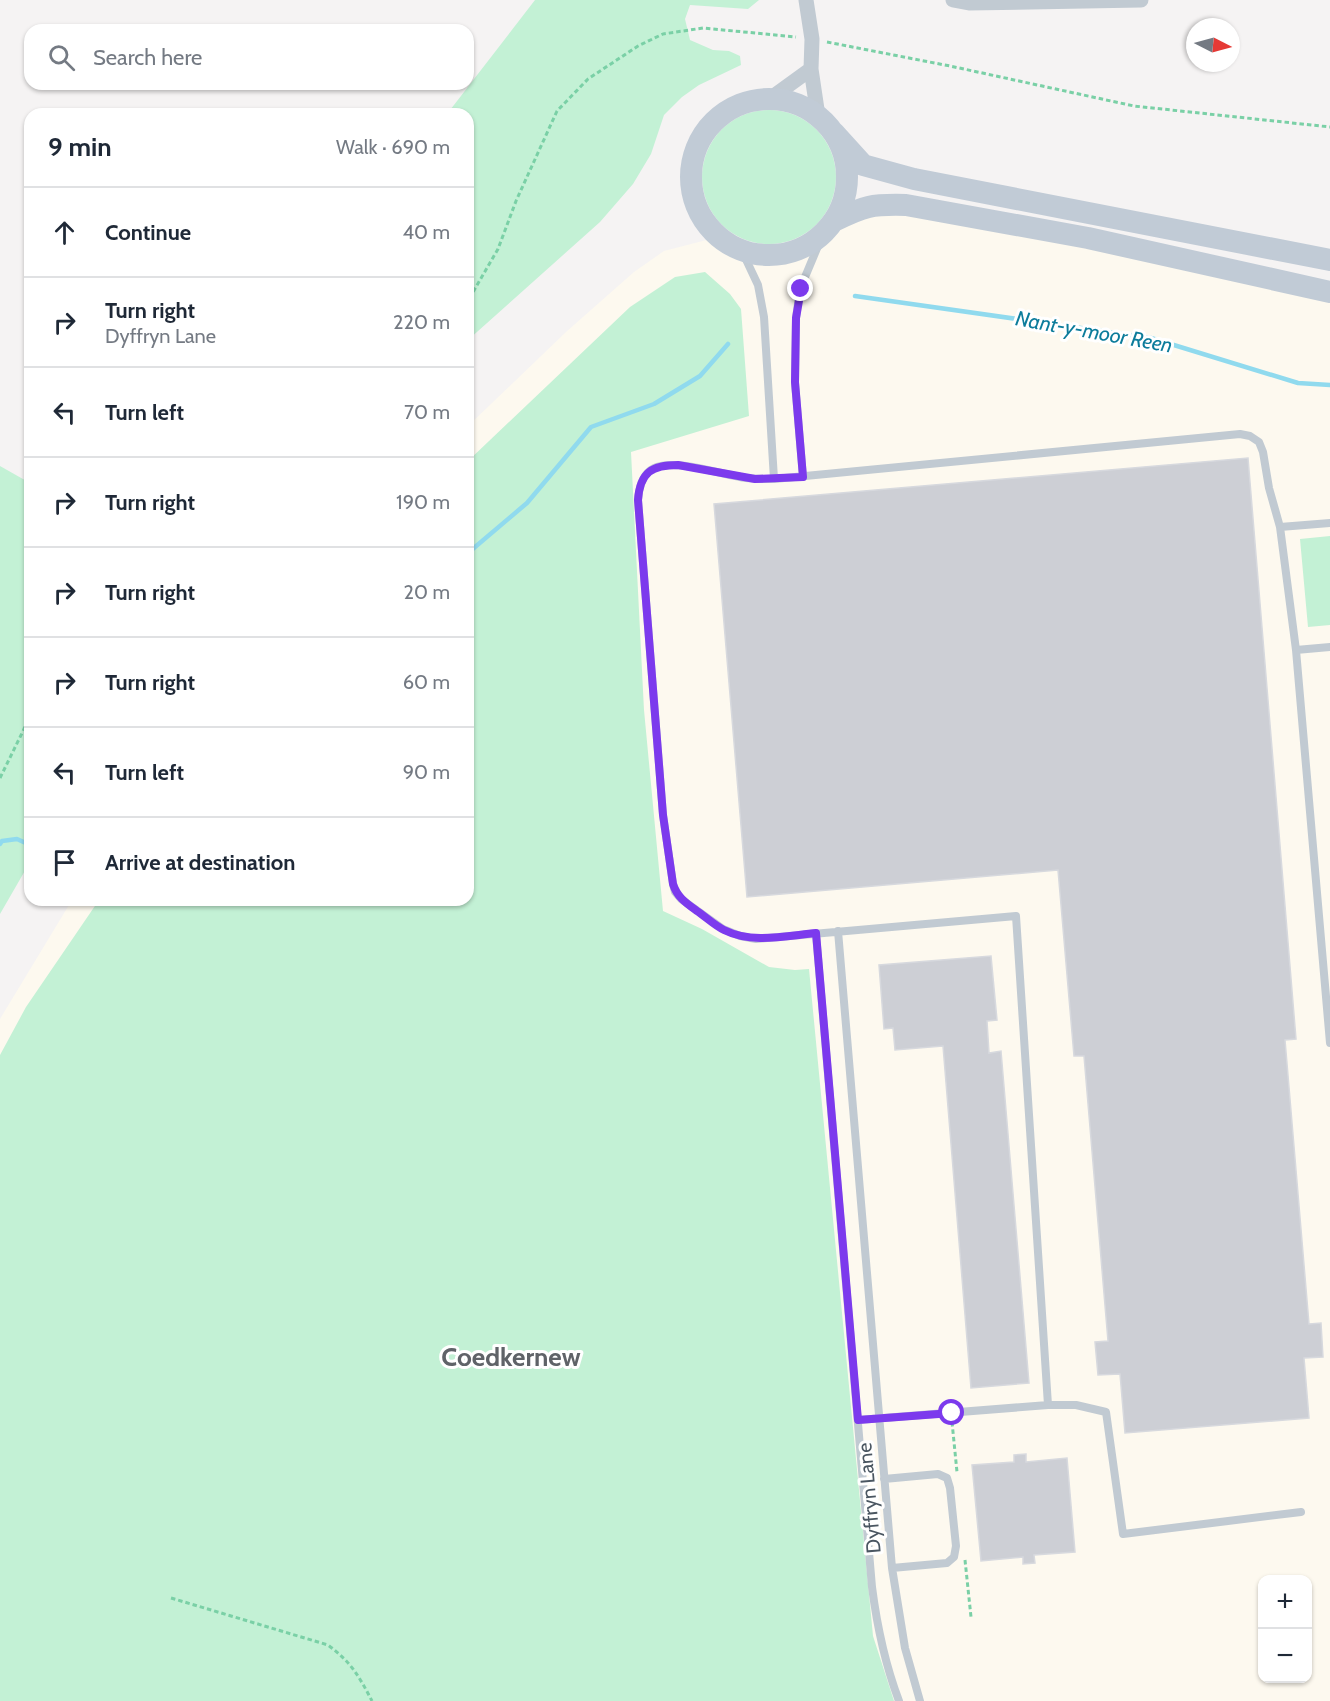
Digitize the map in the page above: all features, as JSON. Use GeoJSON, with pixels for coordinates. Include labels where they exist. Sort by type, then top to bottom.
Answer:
{"type":"FeatureCollection","features":[{"type":"Feature","properties":{"kind":"street"},"geometry":{"type":"LineString","coordinates":[[806,0],[812,39],[810,69],[818,116]]}},
{"type":"Feature","properties":{"kind":"street"},"geometry":{"type":"LineString","coordinates":[[953,0],[969,3],[1141,0]]}},
{"type":"Feature","properties":{"kind":"street"},"geometry":{"type":"LineString","coordinates":[[771,99],[810,69]]}},
{"type":"Feature","properties":{"kind":"street"},"geometry":{"type":"LineString","coordinates":[[1330,260],[914,179],[862,165],[818,116],[796,103],[771,99],[743,103],[719,116],[700,138],[691,164],[691,192],[701,217],[718,237],[742,251],[775,256],[801,249],[829,227],[859,208],[879,204],[906,206],[1088,238],[1330,292]]}},
{"type":"Feature","properties":{"kind":"street"},"geometry":{"type":"LineString","coordinates":[[829,227],[844,200],[847,177],[844,154],[834,133]]}},
{"type":"Feature","properties":{"kind":"lane"},"geometry":{"type":"LineString","coordinates":[[803,477],[795,382],[796,318],[801,289],[829,227]]}},
{"type":"Feature","properties":{"kind":"lane"},"geometry":{"type":"LineString","coordinates":[[742,251],[758,285],[764,317],[774,479]]}},
{"type":"Feature","properties":{"kind":"lane"},"geometry":{"type":"LineString","coordinates":[[1048,1405],[1016,916],[756,939],[723,929],[681,899],[675,892],[663,815],[638,500],[642,481],[646,475],[653,469],[666,465],[678,465],[745,478],[774,479],[1240,434],[1250,436],[1259,442],[1280,527],[1296,650],[1330,1043]]}},
{"type":"Feature","properties":{"kind":"lane"},"geometry":{"type":"LineString","coordinates":[[1280,527],[1330,523]]}},
{"type":"Feature","properties":{"kind":"lane"},"geometry":{"type":"LineString","coordinates":[[1296,650],[1330,647]]}},
{"type":"Feature","properties":{"kind":"lane","name":"Dyffryn Lane"},"geometry":{"type":"LineString","coordinates":[[838,931],[892,1568],[905,1648],[920,1701]]}},
{"type":"Feature","properties":{"kind":"lane","name":"Dyffryn Lane"},"geometry":{"type":"LineString","coordinates":[[816,933],[872,1587],[885,1657],[899,1701]]}},
{"type":"Feature","properties":{"kind":"lane"},"geometry":{"type":"LineString","coordinates":[[858,1420],[1048,1405],[1076,1405],[1106,1412],[1124,1534],[1301,1512]]}},
{"type":"Feature","properties":{"kind":"lane"},"geometry":{"type":"LineString","coordinates":[[884,1479],[938,1474],[945,1476],[951,1488],[956,1546],[954,1557],[947,1563],[892,1568]]}},
{"type":"Feature","properties":{"kind":"path"},"geometry":{"type":"LineString","coordinates":[[474,289],[498,249],[516,201],[557,111],[588,79],[638,46],[663,34],[703,28],[781,34],[950,66],[1134,106],[1330,126]]}},
{"type":"Feature","properties":{"kind":"path"},"geometry":{"type":"LineString","coordinates":[[0,778],[24,729]]}},
{"type":"Feature","properties":{"kind":"path"},"geometry":{"type":"LineString","coordinates":[[171,1598],[328,1645],[343,1655],[357,1673],[372,1701]]}},
{"type":"Feature","properties":{"kind":"shaded area"},"geometry":{"type":"Polygon","coordinates":[[[879,204],[1330,292],[1330,1701],[0,1701],[0,1019],[68,906],[474,906],[474,420],[566,332],[634,272],[664,251],[718,237],[742,251],[775,256],[801,249],[823,234],[834,221],[879,204]]]}},
{"type":"Feature","properties":{"kind":"green space"},"geometry":{"type":"Polygon","coordinates":[[[535,0],[759,0],[748,9],[690,5],[685,19],[690,40],[713,50],[729,51],[740,56],[741,65],[699,85],[682,97],[664,115],[651,154],[633,184],[600,222],[474,335],[474,108],[452,108],[466,90],[474,90],[474,79],[535,0]]]}},
{"type":"Feature","properties":{"kind":"green space"},"geometry":{"type":"Polygon","coordinates":[[[769,110],[795,115],[816,130],[831,151],[836,177],[831,203],[816,224],[795,239],[769,244],[743,239],[722,224],[707,203],[702,177],[707,151],[722,130],[743,115],[769,110]]]}},
{"type":"Feature","properties":{"kind":"green space"},"geometry":{"type":"Polygon","coordinates":[[[705,272],[730,294],[741,309],[749,416],[631,452],[644,710],[663,911],[702,929],[769,967],[809,969],[873,1636],[894,1701],[0,1701],[0,1055],[26,1007],[95,906],[474,906],[474,455],[630,307],[675,277],[705,272]]]}},
{"type":"Feature","properties":{"kind":"green space"},"geometry":{"type":"Polygon","coordinates":[[[0,466],[24,480],[24,872],[0,914],[0,466]]]}},
{"type":"Feature","properties":{"kind":"green space"},"geometry":{"type":"Polygon","coordinates":[[[1330,536],[1330,625],[1308,627],[1300,539],[1330,536]]]}},
{"type":"Feature","properties":{"kind":"building"},"geometry":{"type":"Polygon","coordinates":[[[1248,458],[1296,1039],[1285,1040],[1309,1324],[1321,1323],[1323,1357],[1304,1358],[1309,1418],[1125,1433],[1120,1374],[1098,1375],[1095,1342],[1108,1341],[1084,1056],[1074,1056],[1058,870],[747,897],[714,504],[1248,458]]]}},
{"type":"Feature","properties":{"kind":"building"},"geometry":{"type":"Polygon","coordinates":[[[991,956],[997,1020],[987,1021],[989,1053],[1001,1051],[1029,1383],[971,1388],[943,1046],[895,1050],[893,1028],[884,1029],[879,965],[991,956]]]}},
{"type":"Feature","properties":{"kind":"building"},"geometry":{"type":"Polygon","coordinates":[[[1026,1454],[1026,1462],[1067,1458],[1075,1552],[1034,1555],[1035,1563],[1023,1564],[1023,1557],[981,1561],[972,1465],[1014,1462],[1014,1455],[1026,1454]]]}},
{"type":"Feature","properties":{"kind":"waterway","name":"Nant-y-moor Reen"},"geometry":{"type":"LineString","coordinates":[[855,296],[1151,338],[1298,383],[1330,385]]}},
{"type":"Feature","properties":{"kind":"waterway","name":"Nant-y-moor Reen"},"geometry":{"type":"LineString","coordinates":[[474,548],[527,503],[591,427],[654,404],[700,376],[728,344]]}},
{"type":"Feature","properties":{"kind":"waterway","name":"Nant-y-moor Reen"},"geometry":{"type":"LineString","coordinates":[[0,844],[2,841],[17,839],[24,842]]}},
{"type":"Feature","properties":{"kind":"district","name":"Coedkernew"},"geometry":{"type":"Point","coordinates":[511,1357]}},
{"type":"Feature","properties":{"kind":"route"},"geometry":{"type":"LineString","coordinates":[[801,289],[796,318],[795,382],[803,477],[755,479],[678,465],[666,465],[653,469],[646,475],[639,490],[663,815],[673,884],[675,892],[681,899],[723,929],[740,936],[756,939],[816,933],[858,1420],[952,1413]]}}]}
